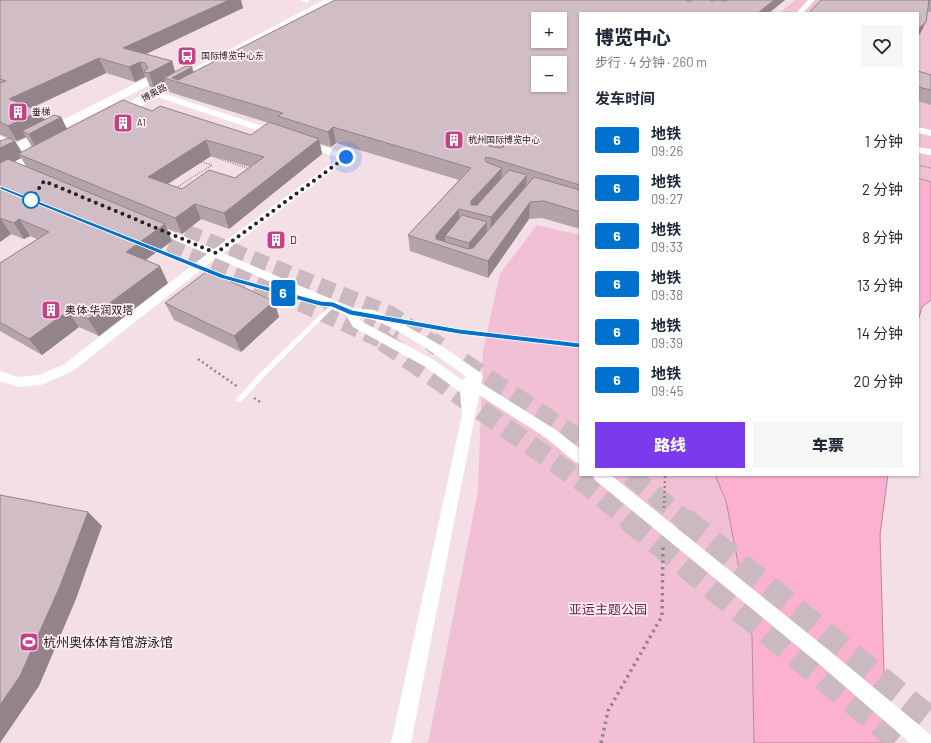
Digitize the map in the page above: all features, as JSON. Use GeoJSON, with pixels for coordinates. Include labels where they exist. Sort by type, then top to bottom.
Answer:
{"type":"FeatureCollection","features":[{"type":"Feature","properties":{"kind":"main road"},"geometry":{"type":"LineString","coordinates":[[272,18],[305,0]]}},
{"type":"Feature","properties":{"kind":"main road","name":"博奥路"},"geometry":{"type":"LineString","coordinates":[[101,122],[331,0]]}},
{"type":"Feature","properties":{"kind":"main road","name":"博奥路"},"geometry":{"type":"LineString","coordinates":[[0,157],[159,76]]}},
{"type":"Feature","properties":{"kind":"main road"},"geometry":{"type":"LineString","coordinates":[[0,140],[18,148],[42,154]]}},
{"type":"Feature","properties":{"kind":"main road"},"geometry":{"type":"LineString","coordinates":[[0,177],[19,171],[42,154]]}},
{"type":"Feature","properties":{"kind":"main road"},"geometry":{"type":"LineString","coordinates":[[0,171],[42,154]]}},
{"type":"Feature","properties":{"kind":"street"},"geometry":{"type":"LineString","coordinates":[[800,12],[812,0]]}},
{"type":"Feature","properties":{"kind":"street"},"geometry":{"type":"LineString","coordinates":[[0,376],[18,382],[41,380],[68,368],[216,253],[346,157],[154,93]]}},
{"type":"Feature","properties":{"kind":"street"},"geometry":{"type":"LineString","coordinates":[[919,130],[931,133]]}},
{"type":"Feature","properties":{"kind":"street"},"geometry":{"type":"LineString","coordinates":[[919,150],[931,152]]}},
{"type":"Feature","properties":{"kind":"street"},"geometry":{"type":"LineString","coordinates":[[144,223],[350,312],[370,313],[436,348],[476,377],[401,743]]}},
{"type":"Feature","properties":{"kind":"street"},"geometry":{"type":"LineString","coordinates":[[350,312],[357,324],[429,363],[467,390],[469,415]]}},
{"type":"Feature","properties":{"kind":"street"},"geometry":{"type":"LineString","coordinates":[[398,335],[551,434],[579,457]]}},
{"type":"Feature","properties":{"kind":"street"},"geometry":{"type":"LineString","coordinates":[[601,476],[825,658],[925,743]]}},
{"type":"Feature","properties":{"kind":"lane"},"geometry":{"type":"LineString","coordinates":[[239,400],[261,376],[333,305]]}},
{"type":"Feature","properties":{"kind":"path"},"geometry":{"type":"LineString","coordinates":[[210,156],[252,170]]}},
{"type":"Feature","properties":{"kind":"path"},"geometry":{"type":"LineString","coordinates":[[172,190],[212,165],[201,162]]}},
{"type":"Feature","properties":{"kind":"path"},"geometry":{"type":"LineString","coordinates":[[919,165],[931,168]]}},
{"type":"Feature","properties":{"kind":"path"},"geometry":{"type":"LineString","coordinates":[[198,359],[242,390]]}},
{"type":"Feature","properties":{"kind":"path"},"geometry":{"type":"LineString","coordinates":[[249,394],[262,403]]}},
{"type":"Feature","properties":{"kind":"path"},"geometry":{"type":"LineString","coordinates":[[664,514],[665,476]]}},
{"type":"Feature","properties":{"kind":"path"},"geometry":{"type":"LineString","coordinates":[[601,743],[608,711],[662,616],[664,546]]}},
{"type":"Feature","properties":{"kind":"green space"},"geometry":{"type":"Polygon","coordinates":[[[795,0],[931,0],[931,182],[919,178],[919,12],[781,12],[795,0]]]}},
{"type":"Feature","properties":{"kind":"green space","name":"亚运主题公园"},"geometry":{"type":"Polygon","coordinates":[[[537,225],[579,235],[579,476],[715,476],[726,501],[752,632],[754,743],[428,743],[478,491],[483,350],[500,274],[537,225]]]}},
{"type":"Feature","properties":{"kind":"shaded area"},"geometry":{"type":"Polygon","coordinates":[[[919,178],[931,182],[931,300],[922,307],[919,318],[919,178]]]}},
{"type":"Feature","properties":{"kind":"shaded area"},"geometry":{"type":"Polygon","coordinates":[[[715,476],[888,476],[880,535],[886,743],[754,743],[752,635],[726,501],[715,476]]]}},
{"type":"Feature","properties":{"kind":"building"},"geometry":{"type":"Polygon","coordinates":[[[0,0],[229,0],[123,48],[172,61],[149,73],[144,72],[148,68],[145,63],[140,62],[129,67],[99,58],[9,99],[40,111],[8,126],[0,122],[0,83],[6,81],[0,79],[0,0]]]}},
{"type":"Feature","properties":{"kind":"building","name":"杭州国际博览中心"},"geometry":{"type":"Polygon","coordinates":[[[335,0],[774,0],[759,12],[579,12],[579,185],[486,157],[486,162],[502,168],[471,201],[471,205],[477,205],[509,170],[527,175],[491,217],[459,209],[436,235],[436,239],[468,249],[473,248],[534,177],[579,190],[579,212],[544,201],[530,202],[488,261],[408,235],[471,168],[333,127],[328,132],[278,116],[283,113],[164,78],[186,66],[192,67],[172,78],[178,80],[335,0]],[[488,141],[489,146],[500,148],[504,147],[503,145],[488,141]]]}},
{"type":"Feature","properties":{"kind":"building"},"geometry":{"type":"Polygon","coordinates":[[[821,0],[929,0],[926,22],[919,28],[919,12],[810,12],[821,0]]]}},
{"type":"Feature","properties":{"kind":"building"},"geometry":{"type":"Polygon","coordinates":[[[919,71],[931,75],[931,90],[919,87],[919,71]]]}},
{"type":"Feature","properties":{"kind":"building"},"geometry":{"type":"Polygon","coordinates":[[[123,100],[152,111],[160,106],[251,135],[269,122],[319,139],[224,213],[195,204],[175,218],[18,154],[123,100]],[[206,140],[148,177],[182,189],[209,170],[235,178],[264,157],[206,140]]]}},
{"type":"Feature","properties":{"kind":"building"},"geometry":{"type":"Polygon","coordinates":[[[54,115],[61,117],[29,134],[22,131],[54,115]]]}},
{"type":"Feature","properties":{"kind":"building"},"geometry":{"type":"Polygon","coordinates":[[[9,138],[15,141],[0,148],[0,141],[9,138]]]}},
{"type":"Feature","properties":{"kind":"building"},"geometry":{"type":"Polygon","coordinates":[[[8,159],[165,224],[126,252],[160,266],[88,319],[68,311],[29,339],[0,322],[0,263],[49,232],[19,219],[14,223],[0,218],[0,163],[8,159]]]}},
{"type":"Feature","properties":{"kind":"building"},"geometry":{"type":"Polygon","coordinates":[[[462,215],[487,222],[469,243],[445,236],[462,215]]]}},
{"type":"Feature","properties":{"kind":"building"},"geometry":{"type":"Polygon","coordinates":[[[207,271],[274,301],[234,336],[165,303],[207,271]]]}},
{"type":"Feature","properties":{"kind":"building","name":"杭州奥体体育馆游泳馆"},"geometry":{"type":"Polygon","coordinates":[[[0,495],[88,512],[60,586],[20,676],[0,705],[0,495]]]}},
{"type":"Feature","properties":{"kind":"tunnel"},"geometry":{"type":"LineString","coordinates":[[163,223],[391,314],[432,342]]}},
{"type":"Feature","properties":{"kind":"tunnel"},"geometry":{"type":"LineString","coordinates":[[147,234],[383,341]]}},
{"type":"Feature","properties":{"kind":"tunnel"},"geometry":{"type":"LineString","coordinates":[[350,312],[398,335]]}},
{"type":"Feature","properties":{"kind":"tunnel"},"geometry":{"type":"LineString","coordinates":[[383,341],[588,486],[629,520]]}},
{"type":"Feature","properties":{"kind":"tunnel"},"geometry":{"type":"LineString","coordinates":[[431,341],[439,347]]}},
{"type":"Feature","properties":{"kind":"tunnel"},"geometry":{"type":"LineString","coordinates":[[462,362],[579,439]]}},
{"type":"Feature","properties":{"kind":"tunnel"},"geometry":{"type":"LineString","coordinates":[[631,476],[685,520]]}},
{"type":"Feature","properties":{"kind":"tunnel"},"geometry":{"type":"LineString","coordinates":[[628,519],[902,743]]}},
{"type":"Feature","properties":{"kind":"tunnel"},"geometry":{"type":"LineString","coordinates":[[684,519],[931,719]]}},
{"type":"Feature","properties":{"kind":"metro line","name":"6"},"geometry":{"type":"LineString","coordinates":[[0,188],[223,276],[320,304],[333,305],[350,312],[459,331],[579,346]]}},
{"type":"Feature","properties":{"kind":"place","name":"国际博览中心东"},"geometry":{"type":"Point","coordinates":[187,56]}},
{"type":"Feature","properties":{"kind":"place","name":"垂梯"},"geometry":{"type":"Point","coordinates":[18,112]}},
{"type":"Feature","properties":{"kind":"place","name":"A1"},"geometry":{"type":"Point","coordinates":[123,123]}},
{"type":"Feature","properties":{"kind":"place","name":"杭州国际博览中心"},"geometry":{"type":"Point","coordinates":[454,140]}},
{"type":"Feature","properties":{"kind":"place","name":"D"},"geometry":{"type":"Point","coordinates":[276,240]}},
{"type":"Feature","properties":{"kind":"place","name":"奥体·华润双塔"},"geometry":{"type":"Point","coordinates":[51,310]}},
{"type":"Feature","properties":{"kind":"place","name":"杭州奥体体育馆游泳馆"},"geometry":{"type":"Point","coordinates":[29,642]}},
{"type":"Feature","properties":{"kind":"route"},"geometry":{"type":"LineString","coordinates":[[31,200],[44,181],[216,253],[346,157]]}}]}
